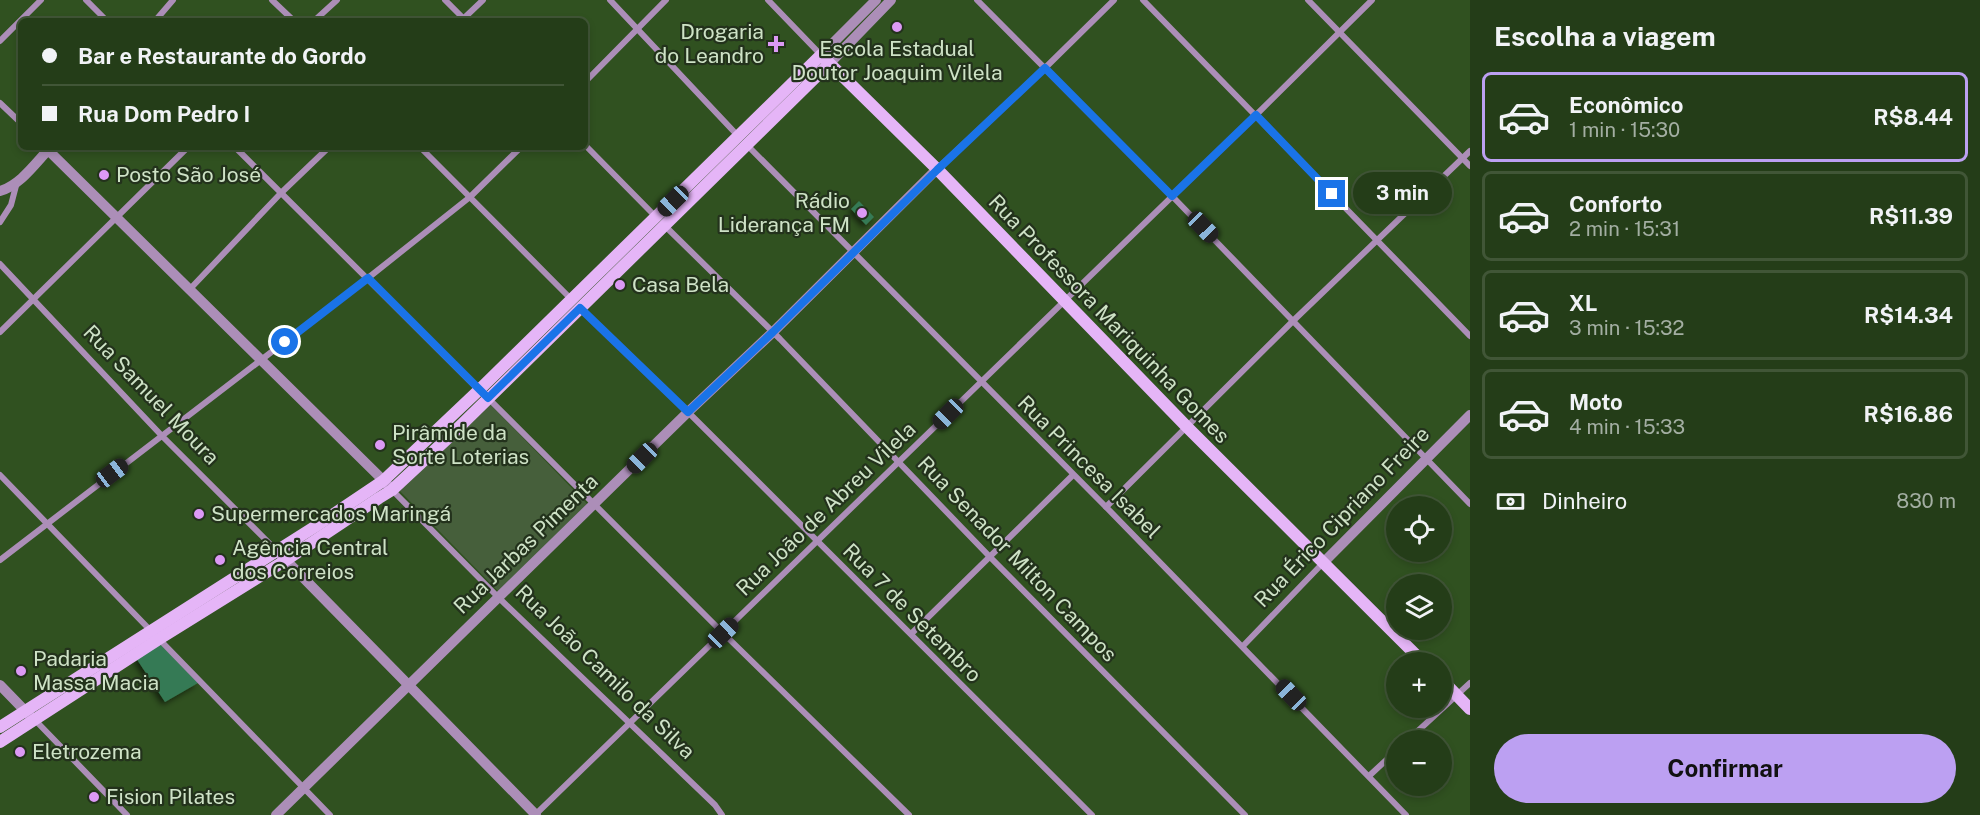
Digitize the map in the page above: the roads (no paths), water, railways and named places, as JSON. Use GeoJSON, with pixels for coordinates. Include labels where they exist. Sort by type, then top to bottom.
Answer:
{"type":"FeatureCollection","features":[{"type":"Feature","properties":{"kind":"main road"},"geometry":{"type":"LineString","coordinates":[[155,635],[286,561],[388,485],[484,394],[825,59]]}},
{"type":"Feature","properties":{"kind":"main road","name":"Rua Professora Mariquinha Gomes"},"geometry":{"type":"LineString","coordinates":[[825,59],[937,170],[1187,427],[1413,652]]}},
{"type":"Feature","properties":{"kind":"main road"},"geometry":{"type":"LineString","coordinates":[[0,741],[30,716],[155,635],[277,551],[349,512]]}},
{"type":"Feature","properties":{"kind":"main road"},"geometry":{"type":"LineString","coordinates":[[1452,691],[1470,709]]}},
{"type":"Feature","properties":{"kind":"main road"},"geometry":{"type":"LineString","coordinates":[[0,727],[30,716]]}},
{"type":"Feature","properties":{"kind":"street"},"geometry":{"type":"LineString","coordinates":[[23,18],[41,0]]}},
{"type":"Feature","properties":{"kind":"street"},"geometry":{"type":"LineString","coordinates":[[86,0],[104,18]]}},
{"type":"Feature","properties":{"kind":"street"},"geometry":{"type":"LineString","coordinates":[[158,18],[173,0]]}},
{"type":"Feature","properties":{"kind":"street"},"geometry":{"type":"LineString","coordinates":[[272,0],[291,18]]}},
{"type":"Feature","properties":{"kind":"street"},"geometry":{"type":"LineString","coordinates":[[317,18],[337,0]]}},
{"type":"Feature","properties":{"kind":"street"},"geometry":{"type":"LineString","coordinates":[[445,0],[461,18]]}},
{"type":"Feature","properties":{"kind":"street"},"geometry":{"type":"LineString","coordinates":[[465,18],[483,0]]}},
{"type":"Feature","properties":{"kind":"street","name":"Rua Princesa Isabel"},"geometry":{"type":"LineString","coordinates":[[609,0],[742,141],[1244,646],[1406,815]]}},
{"type":"Feature","properties":{"kind":"street"},"geometry":{"type":"LineString","coordinates":[[588,79],[666,0]]}},
{"type":"Feature","properties":{"kind":"street","name":"Rua Professora Mariquinha Gomes"},"geometry":{"type":"LineString","coordinates":[[768,0],[825,59]]}},
{"type":"Feature","properties":{"kind":"street"},"geometry":{"type":"LineString","coordinates":[[825,59],[876,0]]}},
{"type":"Feature","properties":{"kind":"street"},"geometry":{"type":"LineString","coordinates":[[825,59],[891,0]]}},
{"type":"Feature","properties":{"kind":"street"},"geometry":{"type":"LineString","coordinates":[[976,0],[1294,320],[1470,504]]}},
{"type":"Feature","properties":{"kind":"street","name":"Rua Jarbas Pimenta"},"geometry":{"type":"LineString","coordinates":[[276,815],[1114,0]]}},
{"type":"Feature","properties":{"kind":"street"},"geometry":{"type":"LineString","coordinates":[[1143,0],[1470,336]]}},
{"type":"Feature","properties":{"kind":"street"},"geometry":{"type":"LineString","coordinates":[[1308,0],[1470,166]]}},
{"type":"Feature","properties":{"kind":"street","name":"Rua João de Abreu Vilela"},"geometry":{"type":"LineString","coordinates":[[536,815],[1372,0]]}},
{"type":"Feature","properties":{"kind":"street"},"geometry":{"type":"LineString","coordinates":[[0,41],[18,23]]}},
{"type":"Feature","properties":{"kind":"street"},"geometry":{"type":"LineString","coordinates":[[0,103],[18,120]]}},
{"type":"Feature","properties":{"kind":"street","name":"Rua Senador Milton Campos"},"geometry":{"type":"LineString","coordinates":[[588,148],[773,332],[990,557],[1245,815]]}},
{"type":"Feature","properties":{"kind":"street"},"geometry":{"type":"LineString","coordinates":[[0,222],[11,206],[8,187],[46,150]]}},
{"type":"Feature","properties":{"kind":"street","name":"Rua João Camilo da Silva"},"geometry":{"type":"LineString","coordinates":[[50,150],[499,598],[715,805],[722,815]]}},
{"type":"Feature","properties":{"kind":"street"},"geometry":{"type":"LineString","coordinates":[[0,332],[185,150]]}},
{"type":"Feature","properties":{"kind":"street"},"geometry":{"type":"LineString","coordinates":[[238,150],[909,815]]}},
{"type":"Feature","properties":{"kind":"street"},"geometry":{"type":"LineString","coordinates":[[190,289],[281,193],[326,150]]}},
{"type":"Feature","properties":{"kind":"street","name":"Rua 7 de Setembro"},"geometry":{"type":"LineString","coordinates":[[423,150],[1092,815]]}},
{"type":"Feature","properties":{"kind":"street"},"geometry":{"type":"LineString","coordinates":[[0,560],[368,278],[470,197],[518,150]]}},
{"type":"Feature","properties":{"kind":"street"},"geometry":{"type":"LineString","coordinates":[[1106,507],[1294,320],[1470,151]]}},
{"type":"Feature","properties":{"kind":"street","name":"Rua Samuel Moura"},"geometry":{"type":"LineString","coordinates":[[0,264],[162,436],[277,551]]}},
{"type":"Feature","properties":{"kind":"street","name":"Rua Érico Cipriano Freire"},"geometry":{"type":"LineString","coordinates":[[1244,646],[1470,415]]}},
{"type":"Feature","properties":{"kind":"street"},"geometry":{"type":"LineString","coordinates":[[0,475],[330,815]]}},
{"type":"Feature","properties":{"kind":"street"},"geometry":{"type":"LineString","coordinates":[[911,634],[1074,475]]}},
{"type":"Feature","properties":{"kind":"street"},"geometry":{"type":"LineString","coordinates":[[277,551],[536,815]]}},
{"type":"Feature","properties":{"kind":"street"},"geometry":{"type":"LineString","coordinates":[[1419,730],[1470,683]]}},
{"type":"Feature","properties":{"kind":"street"},"geometry":{"type":"LineString","coordinates":[[0,685],[127,815]]}},
{"type":"Feature","properties":{"kind":"street"},"geometry":{"type":"LineString","coordinates":[[1369,776],[1386,760]]}},
{"type":"Feature","properties":{"kind":"place","name":"Escola Estadual Doutor Joaquim Vilela"},"geometry":{"type":"Point","coordinates":[897,27]}},
{"type":"Feature","properties":{"kind":"place","name":"Drogaria do Leandro"},"geometry":{"type":"Point","coordinates":[776,44]}},
{"type":"Feature","properties":{"kind":"place","name":"Posto São José"},"geometry":{"type":"Point","coordinates":[104,175]}},
{"type":"Feature","properties":{"kind":"place","name":"Rádio Liderança FM"},"geometry":{"type":"Point","coordinates":[862,213]}},
{"type":"Feature","properties":{"kind":"place","name":"Casa Bela"},"geometry":{"type":"Point","coordinates":[620,285]}},
{"type":"Feature","properties":{"kind":"place","name":"Pirâmide da Sorte Loterias"},"geometry":{"type":"Point","coordinates":[380,445]}},
{"type":"Feature","properties":{"kind":"place","name":"Supermercados Maringá"},"geometry":{"type":"Point","coordinates":[199,514]}},
{"type":"Feature","properties":{"kind":"place","name":"Agência Central dos Correios"},"geometry":{"type":"Point","coordinates":[220,560]}},
{"type":"Feature","properties":{"kind":"place","name":"Padaria Massa Macia"},"geometry":{"type":"Point","coordinates":[21,671]}},
{"type":"Feature","properties":{"kind":"place","name":"Eletrozema"},"geometry":{"type":"Point","coordinates":[20,752]}},
{"type":"Feature","properties":{"kind":"place","name":"Fision Pilates"},"geometry":{"type":"Point","coordinates":[94,797]}}]}
